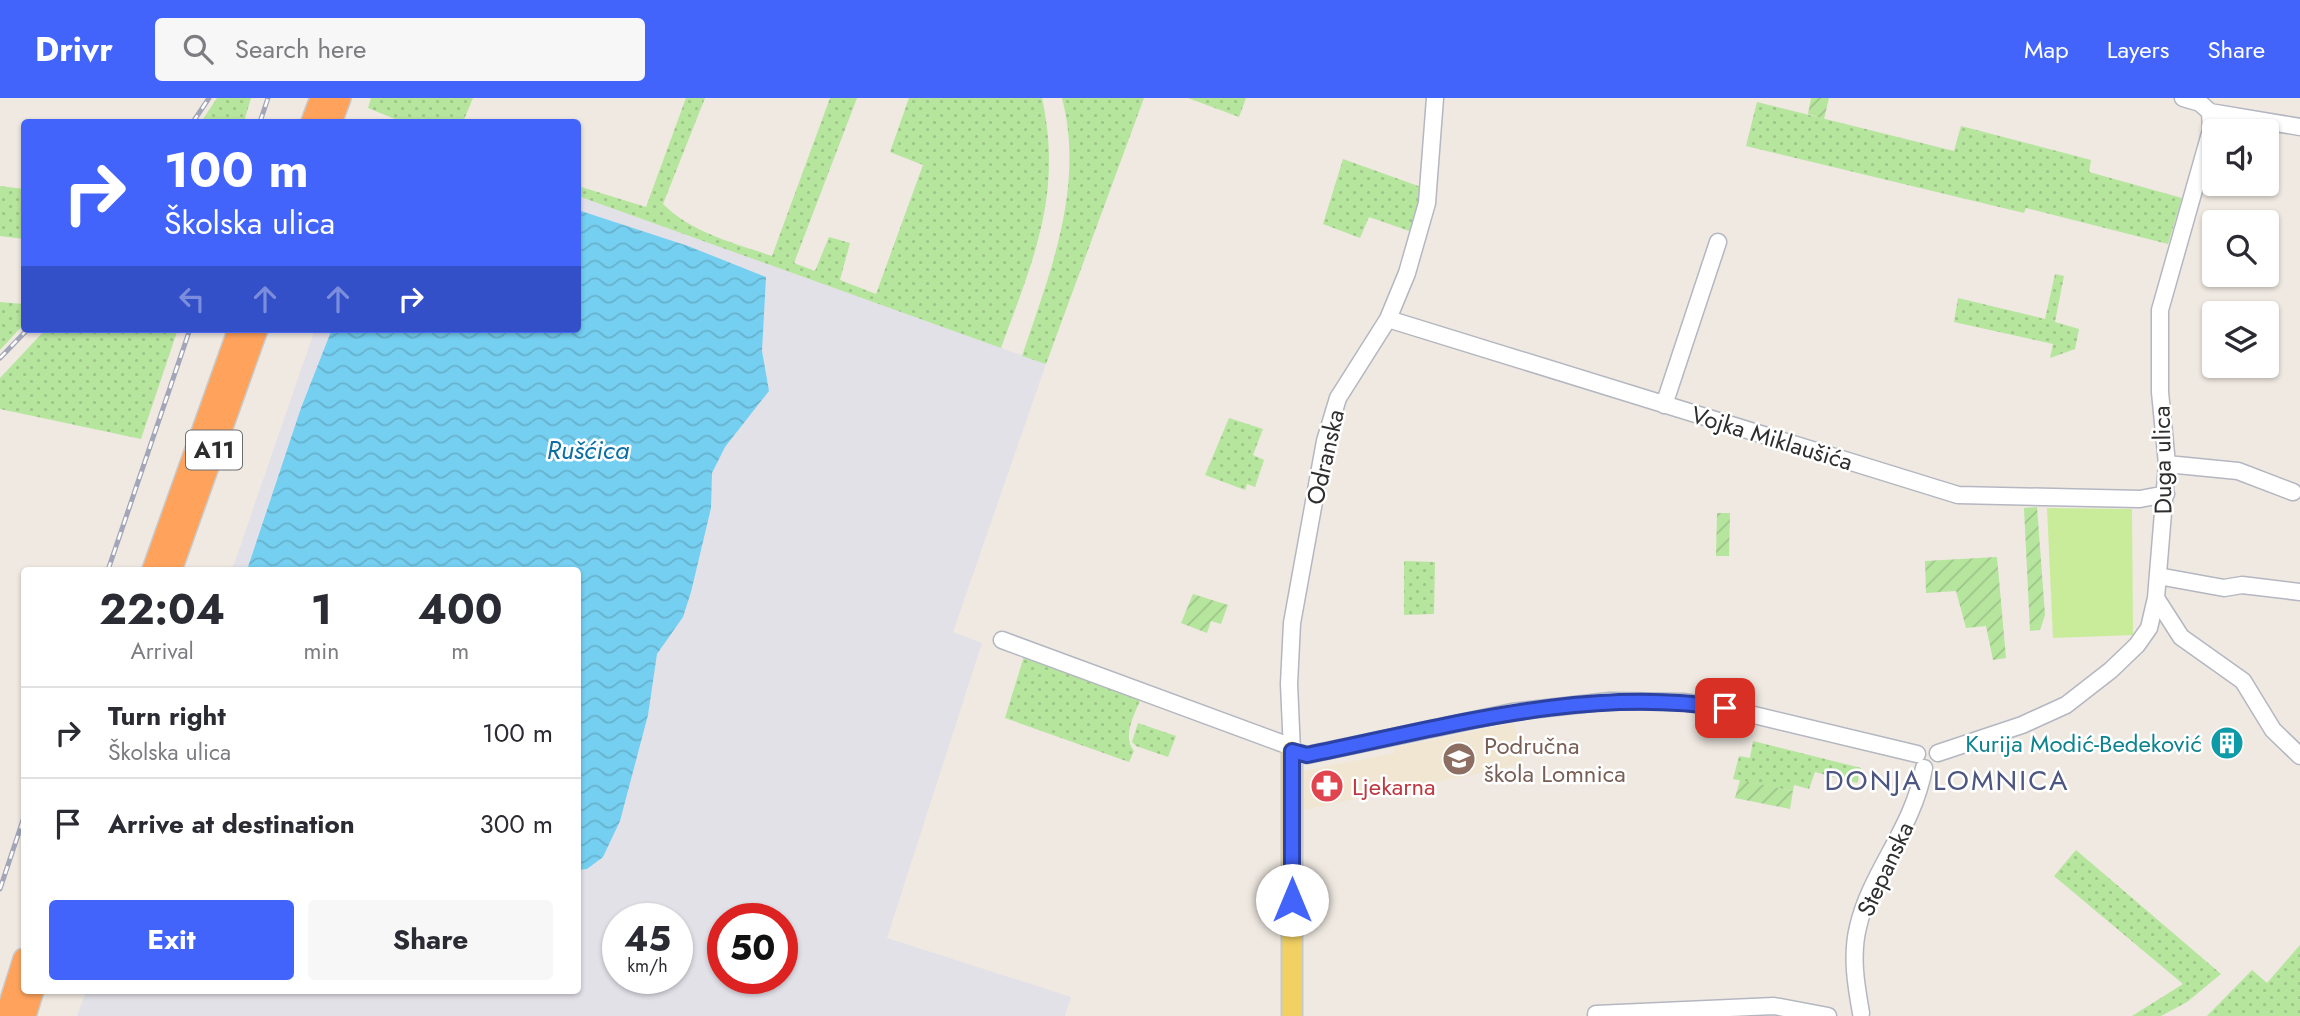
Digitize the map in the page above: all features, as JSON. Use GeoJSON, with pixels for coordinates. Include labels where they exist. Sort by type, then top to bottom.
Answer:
{"type":"FeatureCollection","features":[{"type":"Feature","properties":{"kind":"highway"},"geometry":{"type":"LineString","coordinates":[[313,119],[321,98]]}},
{"type":"Feature","properties":{"kind":"highway"},"geometry":{"type":"LineString","coordinates":[[332,119],[340,98]]}},
{"type":"Feature","properties":{"kind":"highway","name":"A11"},"geometry":{"type":"LineString","coordinates":[[154,567],[238,333]]}},
{"type":"Feature","properties":{"kind":"highway","name":"A11"},"geometry":{"type":"LineString","coordinates":[[172,567],[256,333]]}},
{"type":"Feature","properties":{"kind":"highway"},"geometry":{"type":"LineString","coordinates":[[6,1016],[21,968]]}},
{"type":"Feature","properties":{"kind":"highway"},"geometry":{"type":"LineString","coordinates":[[24,1016],[32,994]]}},
{"type":"Feature","properties":{"kind":"main road"},"geometry":{"type":"LineString","coordinates":[[1292,749],[1292,1016]]}},
{"type":"Feature","properties":{"kind":"street","name":"Odranska"},"geometry":{"type":"LineString","coordinates":[[1292,749],[1289,684],[1292,623],[1325,441],[1333,410],[1345,384],[1388,319],[1408,273],[1427,203],[1435,98]]}},
{"type":"Feature","properties":{"kind":"street"},"geometry":{"type":"LineString","coordinates":[[2183,98],[2200,103],[2210,112],[2300,127]]}},
{"type":"Feature","properties":{"kind":"street","name":"Duga ulica"},"geometry":{"type":"LineString","coordinates":[[1921,761],[1921,748],[1929,746],[1938,754],[2042,717],[2083,694],[2144,637],[2154,616],[2167,464],[2159,366],[2160,310],[2211,130],[2210,112]]}},
{"type":"Feature","properties":{"kind":"street"},"geometry":{"type":"LineString","coordinates":[[1664,405],[1718,242]]}},
{"type":"Feature","properties":{"kind":"street","name":"Vojka Miklaušića"},"geometry":{"type":"LineString","coordinates":[[1388,319],[1958,495],[2140,499],[2166,494]]}},
{"type":"Feature","properties":{"kind":"street"},"geometry":{"type":"LineString","coordinates":[[2167,464],[2238,471],[2293,492]]}},
{"type":"Feature","properties":{"kind":"street"},"geometry":{"type":"LineString","coordinates":[[2140,499],[2164,519]]}},
{"type":"Feature","properties":{"kind":"street"},"geometry":{"type":"LineString","coordinates":[[2158,576],[2224,588],[2245,585],[2300,592]]}},
{"type":"Feature","properties":{"kind":"street"},"geometry":{"type":"LineString","coordinates":[[2156,598],[2181,637],[2243,681],[2273,730],[2300,756]]}},
{"type":"Feature","properties":{"kind":"street"},"geometry":{"type":"LineString","coordinates":[[1002,640],[1307,755],[1513,712],[1610,701],[1683,702],[1725,708],[1921,761]]}},
{"type":"Feature","properties":{"kind":"street","name":"Stepanska"},"geometry":{"type":"LineString","coordinates":[[1862,1015],[1855,971],[1858,928],[1871,890],[1913,811],[1921,761]]}},
{"type":"Feature","properties":{"kind":"street"},"geometry":{"type":"LineString","coordinates":[[1596,1014],[1774,1006],[1828,1016]]}},
{"type":"Feature","properties":{"kind":"shaded area"},"geometry":{"type":"Polygon","coordinates":[[[581,197],[1046,364],[953,632],[982,643],[887,938],[1071,997],[1065,1016],[77,1016],[85,994],[581,994],[581,567],[233,567],[314,333],[581,333],[581,197]]]}},
{"type":"Feature","properties":{"kind":"shaded area"},"geometry":{"type":"Polygon","coordinates":[[[1514,723],[1523,764],[1302,810],[1303,771],[1395,753],[1394,748],[1514,723]]]}},
{"type":"Feature","properties":{"kind":"green space"},"geometry":{"type":"Polygon","coordinates":[[[217,98],[251,98],[245,119],[203,119],[217,98]]]}},
{"type":"Feature","properties":{"kind":"green space"},"geometry":{"type":"Polygon","coordinates":[[[371,98],[473,98],[464,119],[395,119],[368,108],[371,98]]]}},
{"type":"Feature","properties":{"kind":"green space"},"geometry":{"type":"Polygon","coordinates":[[[686,98],[705,98],[663,204],[700,230],[772,256],[830,98],[857,98],[794,263],[815,271],[829,237],[850,243],[840,280],[876,294],[923,165],[890,152],[909,98],[1042,98],[1048,133],[1047,197],[1034,256],[1001,348],[581,197],[581,187],[646,207],[686,98]]]}},
{"type":"Feature","properties":{"kind":"green space"},"geometry":{"type":"Polygon","coordinates":[[[1062,98],[1144,98],[1046,364],[1022,356],[1053,261],[1067,197],[1068,131],[1062,98]]]}},
{"type":"Feature","properties":{"kind":"green space"},"geometry":{"type":"Polygon","coordinates":[[[1188,98],[1246,98],[1239,117],[1188,98]]]}},
{"type":"Feature","properties":{"kind":"green space"},"geometry":{"type":"Polygon","coordinates":[[[1811,98],[1829,98],[1824,119],[1808,114],[1811,98]]]}},
{"type":"Feature","properties":{"kind":"green space"},"geometry":{"type":"Polygon","coordinates":[[[1757,102],[1954,151],[1961,126],[2091,160],[2089,172],[2182,198],[2168,244],[2026,208],[2024,213],[1746,146],[1757,102]]]}},
{"type":"Feature","properties":{"kind":"green space"},"geometry":{"type":"Polygon","coordinates":[[[1343,159],[1421,187],[1423,193],[1415,233],[1369,217],[1360,238],[1323,224],[1343,159]]]}},
{"type":"Feature","properties":{"kind":"green space"},"geometry":{"type":"Polygon","coordinates":[[[0,186],[21,189],[21,239],[0,236],[0,186]]]}},
{"type":"Feature","properties":{"kind":"green space"},"geometry":{"type":"Polygon","coordinates":[[[2055,274],[2064,276],[2055,322],[2079,329],[2075,349],[2050,358],[2053,344],[1954,322],[1958,298],[2045,319],[2055,274]]]}},
{"type":"Feature","properties":{"kind":"green space"},"geometry":{"type":"Polygon","coordinates":[[[0,302],[21,304],[21,327],[0,350],[0,302]]]}},
{"type":"Feature","properties":{"kind":"green space"},"geometry":{"type":"Polygon","coordinates":[[[42,333],[177,333],[141,439],[0,409],[0,378],[42,333]]]}},
{"type":"Feature","properties":{"kind":"green space"},"geometry":{"type":"Polygon","coordinates":[[[1229,418],[1263,429],[1253,455],[1264,460],[1255,487],[1247,484],[1245,490],[1205,475],[1229,418]]]}},
{"type":"Feature","properties":{"kind":"green space"},"geometry":{"type":"Polygon","coordinates":[[[2037,507],[2045,615],[2040,630],[2030,631],[2024,508],[2037,507]]]}},
{"type":"Feature","properties":{"kind":"green space"},"geometry":{"type":"Polygon","coordinates":[[[2047,508],[2132,509],[2133,635],[2053,638],[2047,508]]]}},
{"type":"Feature","properties":{"kind":"green space"},"geometry":{"type":"Polygon","coordinates":[[[1717,513],[1730,513],[1729,556],[1716,556],[1717,513]]]}},
{"type":"Feature","properties":{"kind":"green space"},"geometry":{"type":"Polygon","coordinates":[[[1997,557],[2006,658],[1993,660],[1986,626],[1966,628],[1956,591],[1926,593],[1925,561],[1997,557]]]}},
{"type":"Feature","properties":{"kind":"green space"},"geometry":{"type":"Polygon","coordinates":[[[1404,561],[1435,562],[1434,614],[1404,615],[1404,561]]]}},
{"type":"Feature","properties":{"kind":"green space"},"geometry":{"type":"Polygon","coordinates":[[[1193,594],[1228,605],[1221,624],[1211,621],[1207,633],[1181,623],[1193,594]]]}},
{"type":"Feature","properties":{"kind":"green space"},"geometry":{"type":"Polygon","coordinates":[[[1025,653],[1142,695],[1129,731],[1130,745],[1134,751],[1129,762],[1005,718],[1025,653]]]}},
{"type":"Feature","properties":{"kind":"green space"},"geometry":{"type":"Polygon","coordinates":[[[1138,723],[1176,736],[1168,757],[1136,746],[1132,742],[1138,723]]]}},
{"type":"Feature","properties":{"kind":"green space"},"geometry":{"type":"Polygon","coordinates":[[[1753,741],[1861,768],[1857,783],[1815,772],[1809,789],[1794,785],[1793,791],[1733,779],[1739,756],[1750,758],[1753,741]]]}},
{"type":"Feature","properties":{"kind":"green space"},"geometry":{"type":"Polygon","coordinates":[[[1740,780],[1793,791],[1790,809],[1735,798],[1740,780]]]}},
{"type":"Feature","properties":{"kind":"green space"},"geometry":{"type":"Polygon","coordinates":[[[2076,850],[2221,974],[2187,1002],[2161,1016],[2132,1016],[2183,984],[2054,876],[2076,850]]]}},
{"type":"Feature","properties":{"kind":"green space"},"geometry":{"type":"Polygon","coordinates":[[[2300,945],[2300,1016],[2207,1016],[2252,970],[2267,983],[2300,945]]]}},
{"type":"Feature","properties":{"kind":"water","name":"Rušćica"},"geometry":{"type":"Polygon","coordinates":[[[581,211],[688,246],[766,277],[762,351],[769,391],[725,447],[712,473],[711,508],[691,592],[683,617],[657,654],[648,715],[620,821],[603,857],[587,869],[581,870],[581,567],[248,567],[301,408],[330,333],[581,333],[581,211]]]}},
{"type":"Feature","properties":{"kind":"railway"},"geometry":{"type":"LineString","coordinates":[[195,119],[209,98]]}},
{"type":"Feature","properties":{"kind":"railway"},"geometry":{"type":"LineString","coordinates":[[261,119],[268,98]]}},
{"type":"Feature","properties":{"kind":"railway"},"geometry":{"type":"LineString","coordinates":[[0,358],[24,333]]}},
{"type":"Feature","properties":{"kind":"railway"},"geometry":{"type":"LineString","coordinates":[[109,567],[189,333]]}},
{"type":"Feature","properties":{"kind":"railway"},"geometry":{"type":"LineString","coordinates":[[0,889],[21,826]]}},
{"type":"Feature","properties":{"kind":"place","name":"Kurija Modić-Bedeković"},"geometry":{"type":"Point","coordinates":[2227,743]}},
{"type":"Feature","properties":{"kind":"place","name":"Područna škola Lomnica"},"geometry":{"type":"Point","coordinates":[1459,759]}},
{"type":"Feature","properties":{"kind":"place","name":"Ljekarna"},"geometry":{"type":"Point","coordinates":[1327,786]}},
{"type":"Feature","properties":{"kind":"district","name":"DONJA LOMNICA"},"geometry":{"type":"Point","coordinates":[1947,780]}},
{"type":"Feature","properties":{"kind":"route"},"geometry":{"type":"LineString","coordinates":[[1292,900],[1292,751],[1307,755],[1459,722],[1553,706],[1610,701],[1655,701],[1725,708]]}}]}
